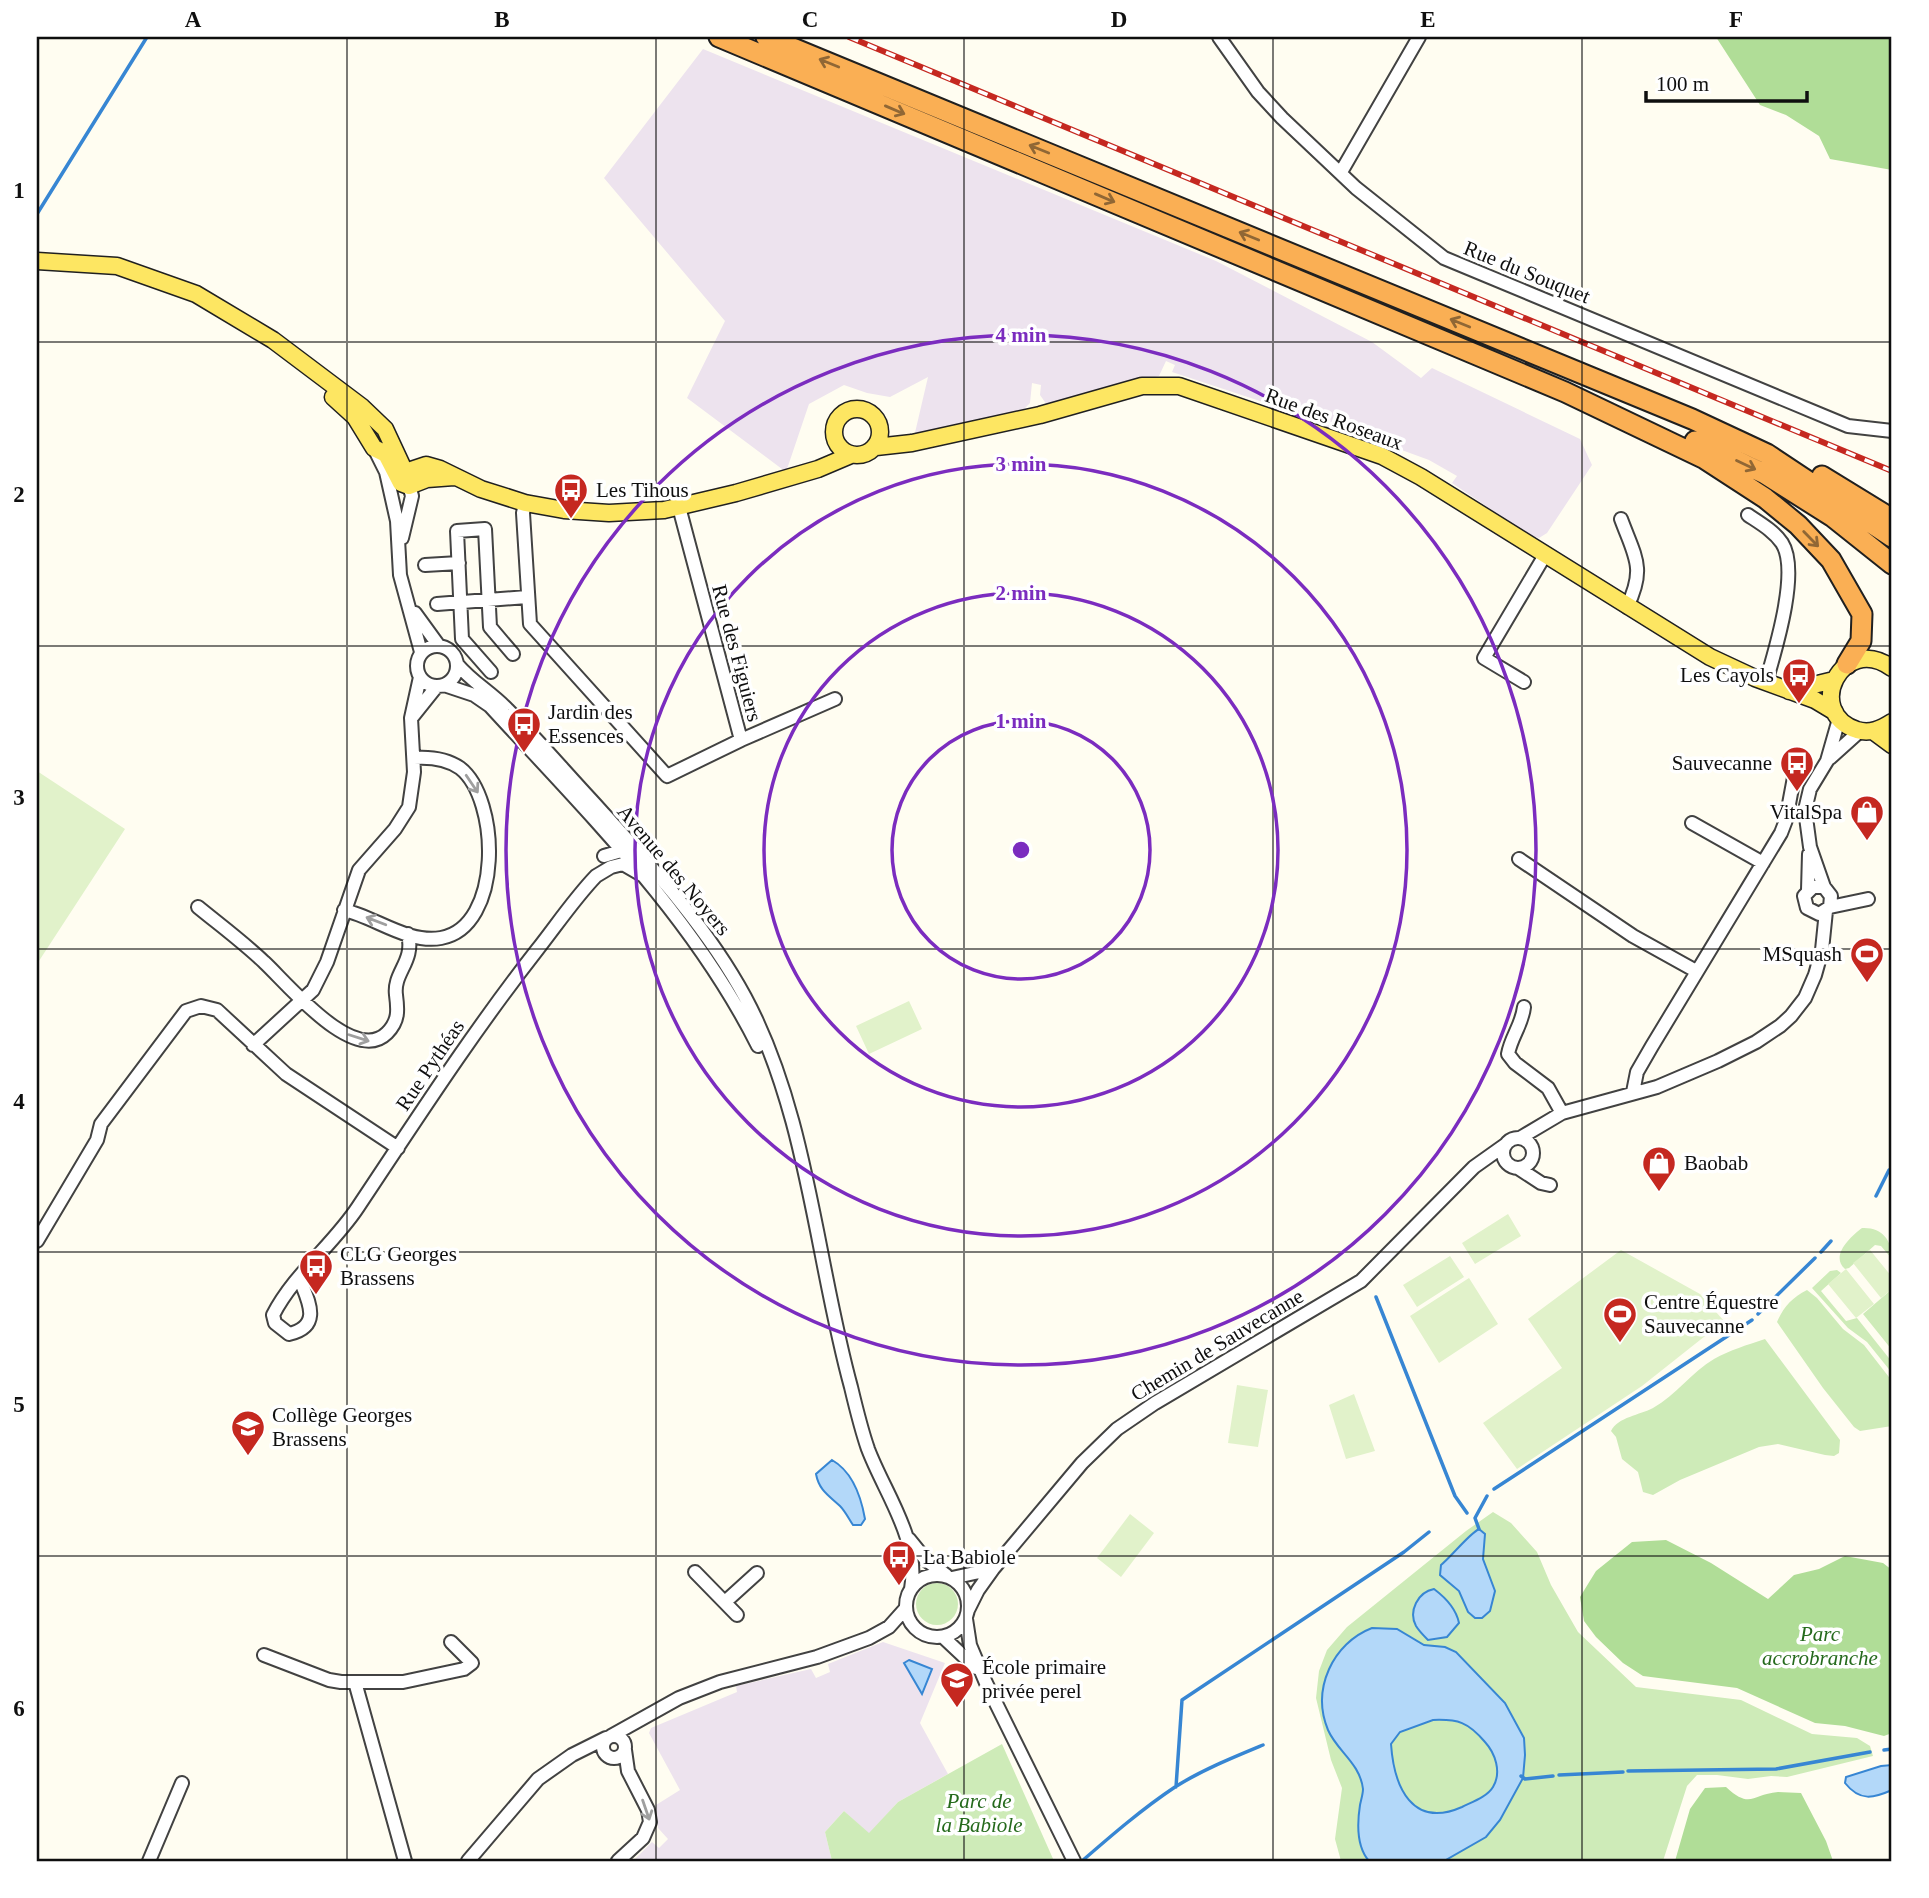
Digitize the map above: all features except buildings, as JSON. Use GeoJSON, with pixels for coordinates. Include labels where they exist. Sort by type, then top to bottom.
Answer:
{"type":"FeatureCollection","features":[{"type":"Feature","properties":{"kind":"highway"},"geometry":{"type":"LineString","coordinates":[[719,37],[1565,392],[1705,459],[1765,498],[1798,525],[1831,560],[1862,614],[1861,641],[1847,664]]}},
{"type":"Feature","properties":{"kind":"highway"},"geometry":{"type":"LineString","coordinates":[[766,37],[1692,419],[1767,454],[1892,537]]}},
{"type":"Feature","properties":{"kind":"highway"},"geometry":{"type":"LineString","coordinates":[[1276,270],[1504,360],[1765,474],[1833,517],[1892,564]]}},
{"type":"Feature","properties":{"kind":"highway"},"geometry":{"type":"LineString","coordinates":[[1523,349],[1604,372],[1762,441],[1845,488],[1892,519]]}},
{"type":"Feature","properties":{"kind":"main road"},"geometry":{"type":"LineString","coordinates":[[37,261],[117,266],[195,294],[273,340],[362,407],[385,429],[404,478]]}},
{"type":"Feature","properties":{"kind":"main road"},"geometry":{"type":"LineString","coordinates":[[273,340],[355,416],[374,448],[386,454],[404,478]]}},
{"type":"Feature","properties":{"kind":"main road","name":"Rue des Roseaux"},"geometry":{"type":"LineString","coordinates":[[844,450],[864,455],[878,440],[899,445],[1040,415],[1142,386],[1179,386],[1382,456],[1421,477],[1710,657],[1815,700],[1849,726],[1867,731],[1892,745]]}},
{"type":"Feature","properties":{"kind":"main road"},"geometry":{"type":"LineString","coordinates":[[404,478],[426,465],[481,489],[525,503],[564,510],[609,513],[664,510],[818,469],[844,450],[834,438],[836,422],[847,411],[863,409],[870,413],[880,426],[878,440]]}},
{"type":"Feature","properties":{"kind":"main road"},"geometry":{"type":"LineString","coordinates":[[1837,716],[1831,702],[1833,681],[1847,664],[1870,658],[1892,668]]}},
{"type":"Feature","properties":{"kind":"main road"},"geometry":{"type":"LineString","coordinates":[[1789,691],[1833,681]]}},
{"type":"Feature","properties":{"kind":"main road"},"geometry":{"type":"LineString","coordinates":[[1867,731],[1892,722]]}},
{"type":"Feature","properties":{"kind":"street","name":"Rue du Souquet"},"geometry":{"type":"LineString","coordinates":[[1219,37],[1258,92],[1356,188],[1444,258],[1848,426],[1892,431]]}},
{"type":"Feature","properties":{"kind":"street"},"geometry":{"type":"LineString","coordinates":[[1341,172],[1419,37]]}},
{"type":"Feature","properties":{"kind":"street"},"geometry":{"type":"LineString","coordinates":[[374,448],[386,472],[397,521],[400,575],[421,652]]}},
{"type":"Feature","properties":{"kind":"street"},"geometry":{"type":"LineString","coordinates":[[391,496],[404,478]]}},
{"type":"Feature","properties":{"kind":"street"},"geometry":{"type":"LineString","coordinates":[[398,556],[412,496],[404,478]]}},
{"type":"Feature","properties":{"kind":"street","name":"Rue des Figuiers"},"geometry":{"type":"LineString","coordinates":[[525,503],[523,513],[530,624],[667,776],[741,740],[679,507]]}},
{"type":"Feature","properties":{"kind":"street"},"geometry":{"type":"LineString","coordinates":[[1748,515],[1782,543],[1789,560],[1789,588],[1766,682]]}},
{"type":"Feature","properties":{"kind":"street"},"geometry":{"type":"LineString","coordinates":[[1621,519],[1638,567],[1637,585],[1627,607]]}},
{"type":"Feature","properties":{"kind":"street"},"geometry":{"type":"LineString","coordinates":[[491,672],[461,639],[457,531],[485,529],[490,627],[513,654]]}},
{"type":"Feature","properties":{"kind":"street"},"geometry":{"type":"LineString","coordinates":[[1524,682],[1484,658],[1545,555]]}},
{"type":"Feature","properties":{"kind":"street"},"geometry":{"type":"LineString","coordinates":[[425,565],[459,563]]}},
{"type":"Feature","properties":{"kind":"street"},"geometry":{"type":"LineString","coordinates":[[437,604],[527,597]]}},
{"type":"Feature","properties":{"kind":"street"},"geometry":{"type":"LineString","coordinates":[[408,604],[439,646],[451,652],[457,664],[454,677],[440,686],[411,719]]}},
{"type":"Feature","properties":{"kind":"street"},"geometry":{"type":"LineString","coordinates":[[439,646],[426,648],[421,652],[416,665],[424,682],[440,686]]}},
{"type":"Feature","properties":{"kind":"street","name":"Avenue des Noyers"},"geometry":{"type":"LineString","coordinates":[[457,664],[475,684],[508,710],[648,873],[738,1005],[759,1048],[796,1143],[857,1409],[872,1459],[907,1536],[914,1571],[911,1589]]}},
{"type":"Feature","properties":{"kind":"street"},"geometry":{"type":"LineString","coordinates":[[253,1045],[302,1002],[319,981],[359,870],[395,830],[409,807],[414,772],[411,719],[420,677]]}},
{"type":"Feature","properties":{"kind":"street","name":"Avenue des Noyers"},"geometry":{"type":"LineString","coordinates":[[440,686],[474,695],[490,706],[621,850],[648,873]]}},
{"type":"Feature","properties":{"kind":"street"},"geometry":{"type":"LineString","coordinates":[[741,740],[835,699]]}},
{"type":"Feature","properties":{"kind":"street"},"geometry":{"type":"LineString","coordinates":[[1520,1138],[1526,1140],[1533,1152],[1538,1175],[1550,1185],[1541,1183],[1504,1157],[1505,1145],[1510,1140],[1520,1138],[1558,1116],[1657,1087],[1718,1061],[1756,1042],[1780,1026],[1805,998],[1822,950],[1828,909],[1832,901],[1810,846],[1805,818],[1806,803],[1810,789],[1827,761],[1837,716]]}},
{"type":"Feature","properties":{"kind":"street"},"geometry":{"type":"LineString","coordinates":[[1827,761],[1867,731]]}},
{"type":"Feature","properties":{"kind":"street"},"geometry":{"type":"LineString","coordinates":[[344,910],[408,934],[430,939],[442,938],[461,929],[482,899],[487,883],[488,856],[478,790],[459,768],[447,762],[428,757],[414,758]]}},
{"type":"Feature","properties":{"kind":"street"},"geometry":{"type":"LineString","coordinates":[[1633,1093],[1637,1072],[1781,833],[1795,772]]}},
{"type":"Feature","properties":{"kind":"street"},"geometry":{"type":"LineString","coordinates":[[1692,823],[1763,863]]}},
{"type":"Feature","properties":{"kind":"street"},"geometry":{"type":"LineString","coordinates":[[603,830],[604,856],[621,850]]}},
{"type":"Feature","properties":{"kind":"street"},"geometry":{"type":"LineString","coordinates":[[1810,846],[1808,890],[1804,902],[1811,912],[1822,950]]}},
{"type":"Feature","properties":{"kind":"street","name":"Rue Pythéas"},"geometry":{"type":"LineString","coordinates":[[299,1277],[311,1316],[300,1331],[289,1334],[267,1320],[299,1277],[358,1208],[485,1018],[596,876],[604,856]]}},
{"type":"Feature","properties":{"kind":"street"},"geometry":{"type":"LineString","coordinates":[[1519,859],[1633,936],[1696,971]]}},
{"type":"Feature","properties":{"kind":"street"},"geometry":{"type":"LineString","coordinates":[[596,876],[611,867],[623,864],[648,873]]}},
{"type":"Feature","properties":{"kind":"street"},"geometry":{"type":"LineString","coordinates":[[1808,890],[1818,886],[1868,899],[1828,909],[1819,914],[1811,912]]}},
{"type":"Feature","properties":{"kind":"street"},"geometry":{"type":"LineString","coordinates":[[198,907],[263,961],[302,1002],[357,1040],[368,1042],[380,1039],[393,1027],[397,1018],[397,982],[411,952],[408,934]]}},
{"type":"Feature","properties":{"kind":"street"},"geometry":{"type":"LineString","coordinates":[[37,1241],[97,1140],[101,1124],[186,1011],[201,1006],[217,1010],[286,1074],[398,1148]]}},
{"type":"Feature","properties":{"kind":"street"},"geometry":{"type":"LineString","coordinates":[[1524,1007],[1522,1020],[1510,1042],[1508,1054],[1515,1063],[1548,1088],[1558,1116]]}},
{"type":"Feature","properties":{"kind":"street"},"geometry":{"type":"LineString","coordinates":[[1474,1167],[1501,1164],[1524,1167],[1558,1116]]}},
{"type":"Feature","properties":{"kind":"street","name":"Chemin de Sauvecanne"},"geometry":{"type":"LineString","coordinates":[[967,1614],[978,1590],[993,1569],[1082,1463],[1117,1429],[1155,1403],[1362,1281],[1474,1167],[1505,1145]]}},
{"type":"Feature","properties":{"kind":"street","name":"Avenue des Noyers"},"geometry":{"type":"LineString","coordinates":[[907,1536],[926,1560],[951,1578]]}},
{"type":"Feature","properties":{"kind":"street"},"geometry":{"type":"LineString","coordinates":[[467,1861],[538,1779],[572,1755],[678,1698],[720,1682],[817,1657],[869,1638],[889,1627],[906,1608],[911,1589],[917,1582],[933,1575],[951,1578],[993,1569]]}},
{"type":"Feature","properties":{"kind":"street"},"geometry":{"type":"LineString","coordinates":[[695,1572],[737,1615]]}},
{"type":"Feature","properties":{"kind":"street"},"geometry":{"type":"LineString","coordinates":[[725,1602],[757,1573]]}},
{"type":"Feature","properties":{"kind":"street"},"geometry":{"type":"LineString","coordinates":[[951,1578],[965,1591],[970,1645],[986,1682],[1074,1861]]}},
{"type":"Feature","properties":{"kind":"street"},"geometry":{"type":"LineString","coordinates":[[906,1608],[913,1625],[927,1635],[943,1637],[957,1647],[986,1682]]}},
{"type":"Feature","properties":{"kind":"street"},"geometry":{"type":"LineString","coordinates":[[943,1637],[953,1633],[967,1614]]}},
{"type":"Feature","properties":{"kind":"street"},"geometry":{"type":"LineString","coordinates":[[889,1627],[913,1625]]}},
{"type":"Feature","properties":{"kind":"street"},"geometry":{"type":"LineString","coordinates":[[264,1655],[329,1680],[403,1682],[464,1669],[471,1663],[451,1642]]}},
{"type":"Feature","properties":{"kind":"street"},"geometry":{"type":"LineString","coordinates":[[355,1682],[405,1861]]}},
{"type":"Feature","properties":{"kind":"street"},"geometry":{"type":"LineString","coordinates":[[581,1752],[621,1756],[637,1720]]}},
{"type":"Feature","properties":{"kind":"street"},"geometry":{"type":"LineString","coordinates":[[609,1737],[617,1736],[625,1748],[628,1771],[648,1811],[650,1822],[643,1838],[618,1861]]}},
{"type":"Feature","properties":{"kind":"street"},"geometry":{"type":"LineString","coordinates":[[609,1737],[602,1749],[628,1771]]}},
{"type":"Feature","properties":{"kind":"street"},"geometry":{"type":"LineString","coordinates":[[149,1861],[182,1783]]}},
{"type":"Feature","properties":{"kind":"shaded area"},"geometry":{"type":"Polygon","coordinates":[[[703,49],[1216,261],[1372,342],[1421,378],[1432,368],[1580,439],[1592,465],[1547,533],[1539,538],[1529,535],[1452,483],[1457,476],[1429,460],[1388,445],[1385,450],[1269,409],[1269,404],[1172,372],[1175,365],[1166,361],[1159,376],[1054,404],[1047,405],[1040,395],[1041,385],[1032,383],[1030,403],[1019,414],[914,437],[928,377],[890,397],[844,385],[809,404],[786,472],[687,398],[725,321],[604,178],[703,49]]]}},
{"type":"Feature","properties":{"kind":"shaded area"},"geometry":{"type":"Polygon","coordinates":[[[883,1642],[945,1663],[920,1723],[948,1774],[898,1802],[869,1834],[844,1811],[825,1832],[832,1861],[633,1861],[652,1842],[659,1848],[668,1839],[658,1828],[656,1805],[680,1790],[649,1733],[651,1728],[737,1692],[736,1686],[811,1669],[816,1678],[830,1672],[828,1664],[883,1642]]]}},
{"type":"Feature","properties":{"kind":"green space"},"geometry":{"type":"Polygon","coordinates":[[[1716,37],[1892,37],[1892,170],[1830,159],[1819,136],[1786,115],[1760,105],[1716,37]]]}},
{"type":"Feature","properties":{"kind":"green space"},"geometry":{"type":"Polygon","coordinates":[[[37,771],[125,829],[37,964],[37,771]]]}},
{"type":"Feature","properties":{"kind":"green space"},"geometry":{"type":"Polygon","coordinates":[[[909,1001],[922,1029],[869,1054],[856,1026],[909,1001]]]}},
{"type":"Feature","properties":{"kind":"green space"},"geometry":{"type":"Polygon","coordinates":[[[1508,1214],[1521,1236],[1475,1264],[1462,1243],[1508,1214]]]}},
{"type":"Feature","properties":{"kind":"green space"},"geometry":{"type":"Polygon","coordinates":[[[1862,1228],[1875,1230],[1884,1236],[1890,1246],[1892,1259],[1881,1246],[1875,1245],[1845,1269],[1840,1258],[1843,1247],[1862,1228]]]}},
{"type":"Feature","properties":{"kind":"green space","name":"Centre Équestre Sauvecanne"},"geometry":{"type":"Polygon","coordinates":[[[1621,1250],[1700,1294],[1724,1321],[1642,1386],[1517,1469],[1483,1423],[1562,1368],[1528,1319],[1621,1250]]]}},
{"type":"Feature","properties":{"kind":"green space"},"geometry":{"type":"Polygon","coordinates":[[[1870,1250],[1892,1277],[1892,1289],[1881,1298],[1853,1263],[1870,1250]]]}},
{"type":"Feature","properties":{"kind":"green space"},"geometry":{"type":"Polygon","coordinates":[[[1450,1256],[1464,1277],[1417,1307],[1403,1285],[1450,1256]]]}},
{"type":"Feature","properties":{"kind":"green space"},"geometry":{"type":"Polygon","coordinates":[[[1846,1269],[1874,1304],[1856,1318],[1828,1284],[1846,1269]]]}},
{"type":"Feature","properties":{"kind":"green space"},"geometry":{"type":"Polygon","coordinates":[[[1837,1270],[1841,1273],[1821,1291],[1846,1321],[1857,1318],[1892,1362],[1892,1373],[1867,1342],[1848,1328],[1812,1288],[1830,1271],[1837,1270]]]}},
{"type":"Feature","properties":{"kind":"green space"},"geometry":{"type":"Polygon","coordinates":[[[1469,1278],[1498,1324],[1439,1363],[1410,1316],[1469,1278]]]}},
{"type":"Feature","properties":{"kind":"green space"},"geometry":{"type":"Polygon","coordinates":[[[1892,1289],[1892,1350],[1863,1314],[1892,1289]]]}},
{"type":"Feature","properties":{"kind":"green space"},"geometry":{"type":"Polygon","coordinates":[[[1807,1290],[1843,1329],[1864,1345],[1892,1381],[1892,1426],[1860,1431],[1854,1427],[1777,1322],[1789,1303],[1807,1290]]]}},
{"type":"Feature","properties":{"kind":"green space"},"geometry":{"type":"Polygon","coordinates":[[[1765,1339],[1840,1440],[1839,1453],[1834,1456],[1825,1455],[1778,1444],[1759,1447],[1680,1480],[1653,1495],[1643,1492],[1638,1472],[1622,1459],[1616,1437],[1611,1431],[1614,1426],[1661,1403],[1714,1359],[1765,1339]]]}},
{"type":"Feature","properties":{"kind":"green space"},"geometry":{"type":"Polygon","coordinates":[[[1237,1385],[1268,1390],[1258,1447],[1228,1443],[1237,1385]]]}},
{"type":"Feature","properties":{"kind":"green space"},"geometry":{"type":"Polygon","coordinates":[[[1354,1394],[1375,1451],[1346,1459],[1329,1405],[1354,1394]]]}},
{"type":"Feature","properties":{"kind":"green space"},"geometry":{"type":"Polygon","coordinates":[[[1493,1512],[1511,1523],[1537,1552],[1551,1585],[1578,1632],[1636,1687],[1741,1700],[1812,1734],[1857,1738],[1870,1746],[1873,1756],[1787,1777],[1748,1779],[1697,1775],[1687,1786],[1663,1861],[1341,1861],[1335,1839],[1342,1788],[1331,1760],[1316,1698],[1319,1671],[1327,1650],[1347,1627],[1493,1512]]]}},
{"type":"Feature","properties":{"kind":"green space"},"geometry":{"type":"Polygon","coordinates":[[[1130,1514],[1154,1533],[1121,1577],[1097,1558],[1130,1514]]]}},
{"type":"Feature","properties":{"kind":"green space","name":"Parc accrobranche"},"geometry":{"type":"Polygon","coordinates":[[[1666,1540],[1711,1563],[1768,1599],[1794,1575],[1819,1569],[1845,1556],[1883,1563],[1892,1570],[1892,1733],[1884,1736],[1845,1726],[1815,1723],[1737,1688],[1643,1676],[1623,1663],[1584,1621],[1580,1597],[1596,1571],[1632,1542],[1666,1540]]]}},
{"type":"Feature","properties":{"kind":"green space"},"geometry":{"type":"Polygon","coordinates":[[[937,1583],[952,1589],[958,1604],[952,1619],[937,1625],[922,1619],[916,1604],[922,1589],[937,1583]]]}},
{"type":"Feature","properties":{"kind":"green space","name":"Parc de la Babiole"},"geometry":{"type":"Polygon","coordinates":[[[1002,1744],[1054,1861],[832,1861],[825,1832],[844,1811],[869,1833],[898,1802],[1002,1744]]]}},
{"type":"Feature","properties":{"kind":"green space"},"geometry":{"type":"Polygon","coordinates":[[[1726,1787],[1741,1798],[1747,1799],[1778,1792],[1801,1793],[1826,1841],[1833,1861],[1675,1861],[1690,1809],[1705,1788],[1726,1787]]]}},
{"type":"Feature","properties":{"kind":"water"},"geometry":{"type":"Polygon","coordinates":[[[832,1460],[845,1471],[855,1485],[865,1519],[861,1525],[853,1525],[842,1508],[819,1484],[816,1474],[832,1460]]]}},
{"type":"Feature","properties":{"kind":"water"},"geometry":{"type":"Polygon","coordinates":[[[1479,1529],[1485,1534],[1483,1559],[1495,1591],[1490,1611],[1482,1618],[1475,1618],[1468,1612],[1459,1591],[1440,1575],[1441,1565],[1479,1529]]]}},
{"type":"Feature","properties":{"kind":"water"},"geometry":{"type":"Polygon","coordinates":[[[1434,1589],[1450,1604],[1459,1623],[1447,1637],[1428,1640],[1416,1626],[1413,1614],[1419,1598],[1434,1589]]]}},
{"type":"Feature","properties":{"kind":"water"},"geometry":{"type":"Polygon","coordinates":[[[1372,1628],[1397,1629],[1424,1645],[1445,1647],[1456,1652],[1505,1703],[1524,1738],[1523,1778],[1500,1820],[1486,1837],[1444,1861],[1369,1861],[1362,1849],[1358,1827],[1363,1791],[1361,1780],[1353,1764],[1328,1730],[1322,1699],[1324,1684],[1336,1656],[1358,1635],[1372,1628]],[[1433,1720],[1400,1732],[1391,1744],[1396,1775],[1402,1789],[1418,1808],[1430,1812],[1445,1812],[1479,1799],[1493,1787],[1497,1775],[1494,1757],[1479,1735],[1462,1723],[1433,1720]]]}},
{"type":"Feature","properties":{"kind":"water"},"geometry":{"type":"Polygon","coordinates":[[[909,1660],[932,1669],[922,1694],[904,1663],[909,1660]]]}},
{"type":"Feature","properties":{"kind":"water"},"geometry":{"type":"Polygon","coordinates":[[[1892,1765],[1892,1790],[1885,1793],[1862,1796],[1845,1783],[1846,1777],[1892,1765]]]}},
{"type":"Feature","properties":{"kind":"waterway"},"geometry":{"type":"LineString","coordinates":[[37,214],[147,37]]}},
{"type":"Feature","properties":{"kind":"waterway"},"geometry":{"type":"LineString","coordinates":[[1876,1196],[1889,1170]]}},
{"type":"Feature","properties":{"kind":"waterway"},"geometry":{"type":"LineString","coordinates":[[1821,1252],[1831,1241]]}},
{"type":"Feature","properties":{"kind":"waterway"},"geometry":{"type":"LineString","coordinates":[[1758,1314],[1815,1258]]}},
{"type":"Feature","properties":{"kind":"waterway"},"geometry":{"type":"LineString","coordinates":[[1376,1297],[1455,1496],[1467,1513]]}},
{"type":"Feature","properties":{"kind":"waterway"},"geometry":{"type":"LineString","coordinates":[[1494,1489],[1752,1320]]}},
{"type":"Feature","properties":{"kind":"waterway"},"geometry":{"type":"LineString","coordinates":[[1479,1529],[1475,1518],[1487,1496]]}},
{"type":"Feature","properties":{"kind":"waterway"},"geometry":{"type":"LineString","coordinates":[[1176,1787],[1182,1700],[1404,1552],[1429,1532]]}},
{"type":"Feature","properties":{"kind":"waterway"},"geometry":{"type":"LineString","coordinates":[[1082,1861],[1175,1787],[1207,1769],[1263,1745]]}},
{"type":"Feature","properties":{"kind":"waterway"},"geometry":{"type":"LineString","coordinates":[[1884,1750],[1892,1749]]}},
{"type":"Feature","properties":{"kind":"waterway"},"geometry":{"type":"LineString","coordinates":[[1628,1771],[1776,1769],[1870,1752]]}},
{"type":"Feature","properties":{"kind":"waterway"},"geometry":{"type":"LineString","coordinates":[[1559,1775],[1623,1772]]}},
{"type":"Feature","properties":{"kind":"waterway"},"geometry":{"type":"LineString","coordinates":[[1521,1776],[1525,1779],[1553,1776]]}},
{"type":"Feature","properties":{"kind":"railway"},"geometry":{"type":"LineString","coordinates":[[849,37],[1892,471]]}},
{"type":"Feature","properties":{"kind":"place","name":"Les Tihous"},"geometry":{"type":"Point","coordinates":[571,520]}},
{"type":"Feature","properties":{"kind":"place","name":"Les Cayols"},"geometry":{"type":"Point","coordinates":[1799,705]}},
{"type":"Feature","properties":{"kind":"place","name":"Jardin des Essences"},"geometry":{"type":"Point","coordinates":[524,754]}},
{"type":"Feature","properties":{"kind":"place","name":"Sauvecanne"},"geometry":{"type":"Point","coordinates":[1797,793]}},
{"type":"Feature","properties":{"kind":"place","name":"VitalSpa"},"geometry":{"type":"Point","coordinates":[1867,842]}},
{"type":"Feature","properties":{"kind":"place","name":"MSquash"},"geometry":{"type":"Point","coordinates":[1867,984]}},
{"type":"Feature","properties":{"kind":"place","name":"Baobab"},"geometry":{"type":"Point","coordinates":[1659,1193]}},
{"type":"Feature","properties":{"kind":"place","name":"CLG Georges Brassens"},"geometry":{"type":"Point","coordinates":[316,1296]}},
{"type":"Feature","properties":{"kind":"place","name":"Centre Équestre Sauvecanne"},"geometry":{"type":"Point","coordinates":[1620,1344]}},
{"type":"Feature","properties":{"kind":"place","name":"Collège Georges Brassens"},"geometry":{"type":"Point","coordinates":[248,1457]}},
{"type":"Feature","properties":{"kind":"place","name":"La Babiole"},"geometry":{"type":"Point","coordinates":[899,1587]}},
{"type":"Feature","properties":{"kind":"place","name":"École primaire privée perel"},"geometry":{"type":"Point","coordinates":[957,1709]}}]}
